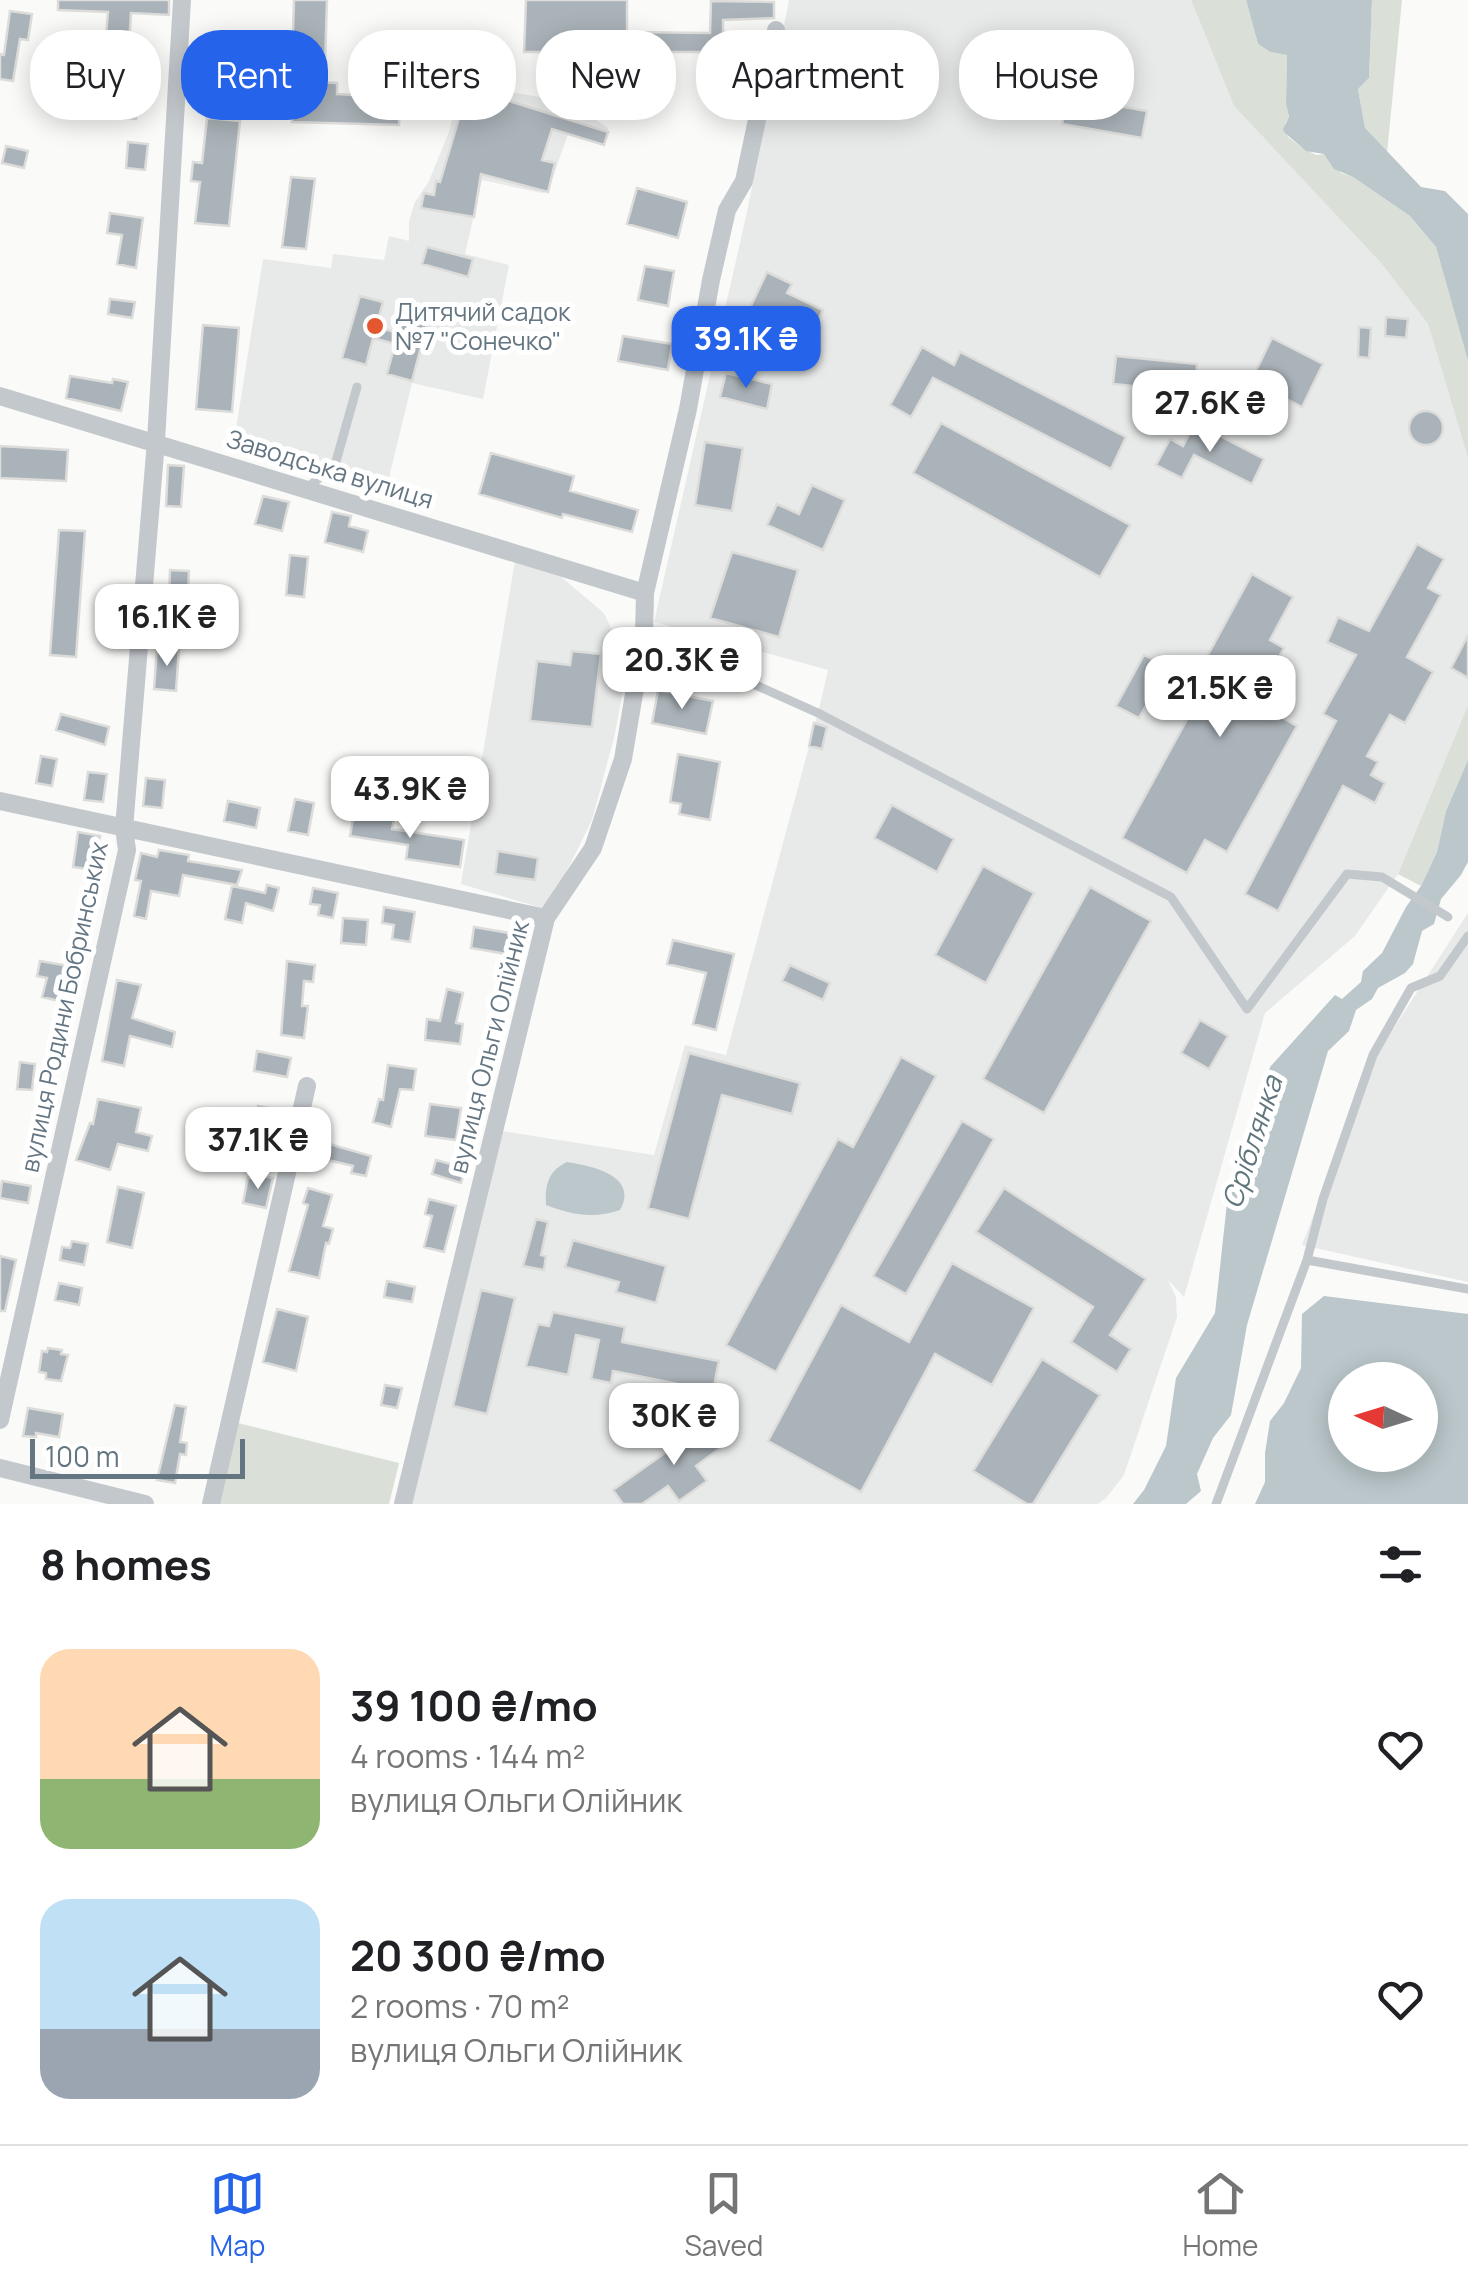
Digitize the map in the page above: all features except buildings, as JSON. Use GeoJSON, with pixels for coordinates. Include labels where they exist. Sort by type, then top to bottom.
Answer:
{"type":"FeatureCollection","features":[{"type":"Feature","properties":{"kind":"street","name":"вулиця Родини Бобринських"},"geometry":{"type":"LineString","coordinates":[[0,1420],[127,850],[124,828],[156,441],[182,0]]}},
{"type":"Feature","properties":{"kind":"street","name":"вулиця Ольги Олійник"},"geometry":{"type":"LineString","coordinates":[[403,1504],[546,918],[593,848],[623,759],[644,635],[645,593],[688,410],[711,280],[728,210],[744,181],[757,120]]}},
{"type":"Feature","properties":{"kind":"street","name":"Заводська вулиця"},"geometry":{"type":"LineString","coordinates":[[0,396],[645,593]]}},
{"type":"Feature","properties":{"kind":"street"},"geometry":{"type":"LineString","coordinates":[[0,801],[546,918]]}},
{"type":"Feature","properties":{"kind":"street"},"geometry":{"type":"LineString","coordinates":[[211,1504],[307,1086]]}},
{"type":"Feature","properties":{"kind":"street"},"geometry":{"type":"LineString","coordinates":[[0,1468],[145,1504]]}},
{"type":"Feature","properties":{"kind":"lane"},"geometry":{"type":"LineString","coordinates":[[307,488],[334,465],[357,387]]}},
{"type":"Feature","properties":{"kind":"lane"},"geometry":{"type":"LineString","coordinates":[[644,635],[818,713],[1171,897],[1247,1009],[1348,874],[1382,877],[1448,917]]}},
{"type":"Feature","properties":{"kind":"lane"},"geometry":{"type":"LineString","coordinates":[[1216,1504],[1307,1260],[1372,1055],[1412,988],[1440,976],[1468,936]]}},
{"type":"Feature","properties":{"kind":"lane"},"geometry":{"type":"LineString","coordinates":[[1307,1260],[1468,1290]]}},
{"type":"Feature","properties":{"kind":"shaded area"},"geometry":{"type":"Polygon","coordinates":[[[789,0],[1191,0],[1234,106],[1381,263],[1428,324],[1468,458],[1468,705],[1398,874],[1355,936],[1265,1013],[1184,1297],[1168,1280],[1176,1297],[1177,1317],[1124,1475],[1106,1498],[1098,1504],[408,1504],[502,1131],[654,1155],[685,1045],[726,1055],[818,713],[828,670],[654,622],[765,120],[939,120],[939,30],[783,30],[789,0]]]}},
{"type":"Feature","properties":{"kind":"shaded area"},"geometry":{"type":"Polygon","coordinates":[[[1191,0],[1246,0],[1258,44],[1270,52],[1287,55],[1288,137],[1316,155],[1325,154],[1341,173],[1410,216],[1436,247],[1468,361],[1468,458],[1428,324],[1381,263],[1234,106],[1191,0]]]}},
{"type":"Feature","properties":{"kind":"shaded area"},"geometry":{"type":"Polygon","coordinates":[[[1372,0],[1402,0],[1387,153],[1365,128],[1358,89],[1369,78],[1372,0]]]}},
{"type":"Feature","properties":{"kind":"shaded area","name":"Дитячий садок №7 \"Сонечко\""},"geometry":{"type":"Polygon","coordinates":[[[516,93],[536,96],[536,120],[596,120],[608,128],[604,145],[568,134],[548,191],[482,180],[465,254],[509,265],[483,399],[412,383],[385,494],[233,448],[263,259],[331,268],[333,254],[384,260],[389,236],[409,241],[409,221],[415,202],[428,183],[452,120],[516,120],[516,93]]]}},
{"type":"Feature","properties":{"kind":"shaded area"},"geometry":{"type":"Polygon","coordinates":[[[515,561],[560,576],[604,613],[623,654],[624,686],[592,820],[556,893],[542,908],[461,884],[515,561]]]}},
{"type":"Feature","properties":{"kind":"shaded area"},"geometry":{"type":"Polygon","coordinates":[[[1468,705],[1468,760],[1446,811],[1437,852],[1421,886],[1398,874],[1468,705]]]}},
{"type":"Feature","properties":{"kind":"shaded area"},"geometry":{"type":"Polygon","coordinates":[[[1468,913],[1468,1282],[1302,1245],[1372,1062],[1468,913]]]}},
{"type":"Feature","properties":{"kind":"shaded area"},"geometry":{"type":"Polygon","coordinates":[[[238,1423],[399,1463],[389,1504],[218,1504],[238,1423]]]}},
{"type":"Feature","properties":{"kind":"water"},"geometry":{"type":"Polygon","coordinates":[[[1246,0],[1372,0],[1369,78],[1358,89],[1365,128],[1421,187],[1445,191],[1468,214],[1468,361],[1436,247],[1410,216],[1353,177],[1334,169],[1324,154],[1306,151],[1285,133],[1289,117],[1287,55],[1270,52],[1258,44],[1246,0]]]}},
{"type":"Feature","properties":{"kind":"water","name":"Сріблянка"},"geometry":{"type":"Polygon","coordinates":[[[1468,760],[1468,862],[1441,899],[1434,924],[1422,931],[1413,964],[1378,988],[1372,999],[1356,1010],[1349,1031],[1328,1051],[1247,1325],[1231,1415],[1213,1438],[1197,1474],[1201,1491],[1186,1504],[1133,1504],[1166,1446],[1176,1378],[1215,1313],[1227,1203],[1270,1067],[1335,995],[1342,999],[1361,982],[1363,971],[1382,953],[1437,852],[1446,811],[1468,760]]]}},
{"type":"Feature","properties":{"kind":"water"},"geometry":{"type":"Polygon","coordinates":[[[567,1162],[600,1170],[618,1181],[624,1198],[620,1210],[583,1215],[546,1205],[549,1179],[567,1162]]]}},
{"type":"Feature","properties":{"kind":"water"},"geometry":{"type":"Polygon","coordinates":[[[1324,1296],[1468,1314],[1468,1504],[1255,1504],[1265,1482],[1270,1421],[1301,1368],[1302,1314],[1324,1296]]]}},
{"type":"Feature","properties":{"kind":"place","name":"Дитячий садок №7 \"Сонечко\""},"geometry":{"type":"Point","coordinates":[375,326]}}]}
